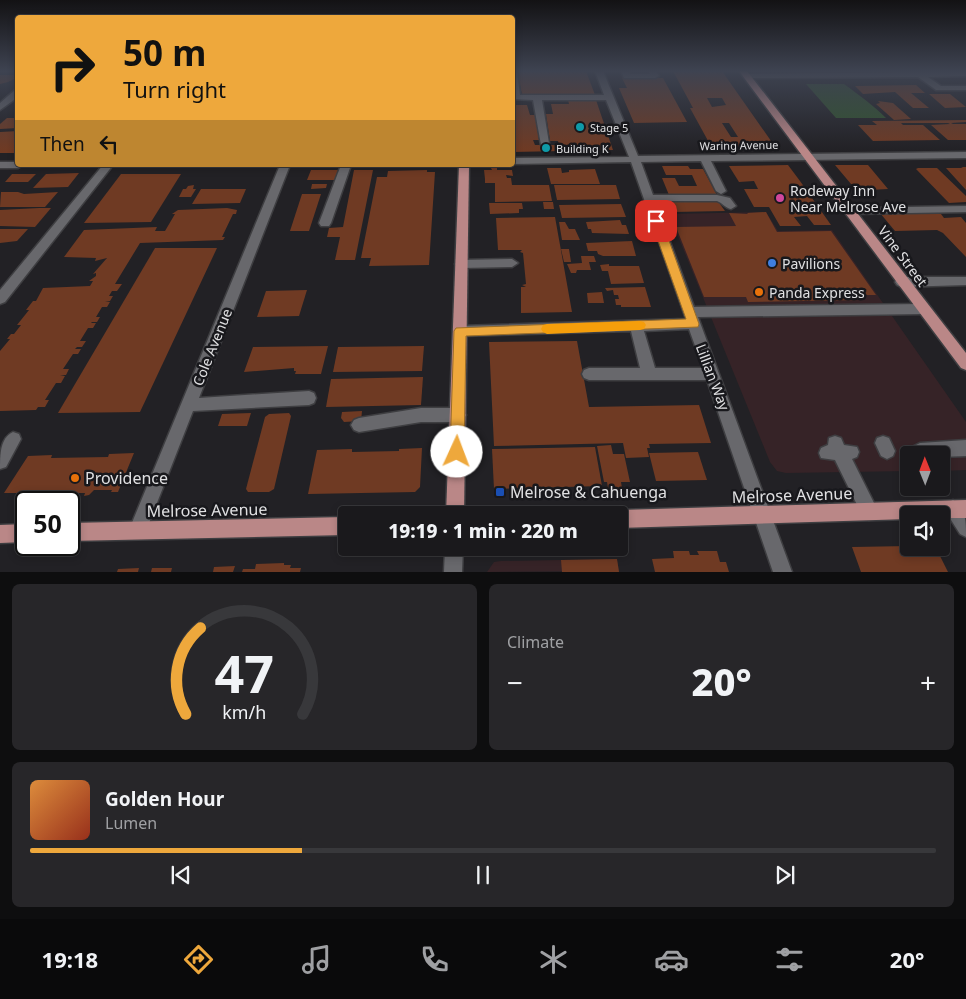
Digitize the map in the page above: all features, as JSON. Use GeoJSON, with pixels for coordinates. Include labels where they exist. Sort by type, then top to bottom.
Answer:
{"type":"FeatureCollection","features":[{"type":"Feature","properties":{"kind":"main road","name":"Vine Street"},"geometry":{"type":"LineString","coordinates":[[763,98],[901,282],[966,364]]}},
{"type":"Feature","properties":{"kind":"main road"},"geometry":{"type":"LineString","coordinates":[[455,506],[464,167]]}},
{"type":"Feature","properties":{"kind":"main road","name":"Melrose Avenue"},"geometry":{"type":"LineString","coordinates":[[628,519],[869,510],[960,509]]}},
{"type":"Feature","properties":{"kind":"main road","name":"Melrose Avenue"},"geometry":{"type":"LineString","coordinates":[[80,532],[338,526]]}},
{"type":"Feature","properties":{"kind":"main road"},"geometry":{"type":"LineString","coordinates":[[0,534],[15,533]]}},
{"type":"Feature","properties":{"kind":"street"},"geometry":{"type":"LineString","coordinates":[[0,107],[11,98]]}},
{"type":"Feature","properties":{"kind":"street"},"geometry":{"type":"LineString","coordinates":[[516,98],[559,98]]}},
{"type":"Feature","properties":{"kind":"street"},"geometry":{"type":"LineString","coordinates":[[537,98],[544,143]]}},
{"type":"Feature","properties":{"kind":"street","name":"Lillian Way"},"geometry":{"type":"LineString","coordinates":[[609,98],[635,160],[783,572]]}},
{"type":"Feature","properties":{"kind":"street","name":"Waring Avenue"},"geometry":{"type":"LineString","coordinates":[[515,161],[966,155]]}},
{"type":"Feature","properties":{"kind":"street"},"geometry":{"type":"LineString","coordinates":[[705,158],[707,167],[721,190]]}},
{"type":"Feature","properties":{"kind":"street"},"geometry":{"type":"LineString","coordinates":[[0,165],[15,165]]}},
{"type":"Feature","properties":{"kind":"street"},"geometry":{"type":"LineString","coordinates":[[0,299],[106,167]]}},
{"type":"Feature","properties":{"kind":"street","name":"Cole Avenue"},"geometry":{"type":"LineString","coordinates":[[138,530],[284,167]]}},
{"type":"Feature","properties":{"kind":"street"},"geometry":{"type":"LineString","coordinates":[[325,223],[345,167]]}},
{"type":"Feature","properties":{"kind":"street"},"geometry":{"type":"LineString","coordinates":[[648,198],[717,198],[726,200],[731,206]]}},
{"type":"Feature","properties":{"kind":"street"},"geometry":{"type":"LineString","coordinates":[[849,211],[966,209]]}},
{"type":"Feature","properties":{"kind":"street"},"geometry":{"type":"LineString","coordinates":[[461,264],[512,264]]}},
{"type":"Feature","properties":{"kind":"street"},"geometry":{"type":"LineString","coordinates":[[901,282],[966,282]]}},
{"type":"Feature","properties":{"kind":"street"},"geometry":{"type":"LineString","coordinates":[[460,331],[636,326],[691,318],[730,315],[883,313],[922,309]]}},
{"type":"Feature","properties":{"kind":"street"},"geometry":{"type":"LineString","coordinates":[[636,326],[649,374]]}},
{"type":"Feature","properties":{"kind":"street"},"geometry":{"type":"LineString","coordinates":[[589,374],[713,374]]}},
{"type":"Feature","properties":{"kind":"street"},"geometry":{"type":"LineString","coordinates":[[189,405],[308,398]]}},
{"type":"Feature","properties":{"kind":"street"},"geometry":{"type":"LineString","coordinates":[[359,425],[421,416],[458,415]]}},
{"type":"Feature","properties":{"kind":"street"},"geometry":{"type":"LineString","coordinates":[[0,461],[13,439]]}},
{"type":"Feature","properties":{"kind":"street"},"geometry":{"type":"LineString","coordinates":[[950,449],[966,448]]}},
{"type":"Feature","properties":{"kind":"street"},"geometry":{"type":"LineString","coordinates":[[838,450],[869,510]]}},
{"type":"Feature","properties":{"kind":"street"},"geometry":{"type":"LineString","coordinates":[[960,509],[966,528]]}},
{"type":"Feature","properties":{"kind":"street"},"geometry":{"type":"LineString","coordinates":[[453,572],[454,556]]}},
{"type":"Feature","properties":{"kind":"shaded area"},"geometry":{"type":"Polygon","coordinates":[[[766,212],[778,231],[832,230],[966,422],[966,470],[950,471],[950,446],[900,446],[900,471],[786,473],[777,471],[770,462],[669,214],[766,212]]]}},
{"type":"Feature","properties":{"kind":"shaded area"},"geometry":{"type":"Polygon","coordinates":[[[617,559],[619,571],[487,572],[494,562],[501,561],[617,559]]]}},
{"type":"Feature","properties":{"kind":"green space"},"geometry":{"type":"Polygon","coordinates":[[[818,98],[862,98],[886,118],[836,118],[818,98]]]}},
{"type":"Feature","properties":{"kind":"building"},"geometry":{"type":"Polygon","coordinates":[[[623,98],[674,98],[687,122],[634,123],[623,98]]]}},
{"type":"Feature","properties":{"kind":"building"},"geometry":{"type":"Polygon","coordinates":[[[687,98],[741,98],[776,148],[712,148],[690,108],[693,108],[687,98]],[[707,98],[712,107],[726,105],[722,98],[707,98]],[[722,123],[731,137],[738,137],[729,123],[722,123]]]}},
{"type":"Feature","properties":{"kind":"building"},"geometry":{"type":"Polygon","coordinates":[[[901,98],[917,98],[929,108],[913,108],[901,98]]]}},
{"type":"Feature","properties":{"kind":"building"},"geometry":{"type":"Polygon","coordinates":[[[933,98],[955,98],[966,107],[945,108],[933,98]]]}},
{"type":"Feature","properties":{"kind":"building","name":"Stage 5"},"geometry":{"type":"Polygon","coordinates":[[[568,100],[596,100],[613,150],[515,152],[515,105],[527,105],[530,115],[535,115],[539,140],[533,140],[535,145],[559,145],[558,141],[550,141],[546,114],[553,114],[551,104],[569,104],[568,100]]]}},
{"type":"Feature","properties":{"kind":"building"},"geometry":{"type":"Polygon","coordinates":[[[878,101],[893,103],[911,119],[894,120],[876,104],[880,103],[878,101]]]}},
{"type":"Feature","properties":{"kind":"building"},"geometry":{"type":"Polygon","coordinates":[[[7,118],[15,118],[15,128],[0,129],[0,124],[7,118]]]}},
{"type":"Feature","properties":{"kind":"building"},"geometry":{"type":"Polygon","coordinates":[[[966,120],[966,122],[951,123],[966,124],[966,140],[948,140],[931,125],[950,124],[948,123],[901,123],[903,125],[923,125],[940,140],[873,141],[858,125],[877,125],[872,121],[966,120]]]}},
{"type":"Feature","properties":{"kind":"building"},"geometry":{"type":"Polygon","coordinates":[[[15,131],[15,153],[0,153],[0,132],[15,131]]]}},
{"type":"Feature","properties":{"kind":"building","name":"Rodeway Inn Near Melrose Ave"},"geometry":{"type":"Polygon","coordinates":[[[788,165],[831,225],[814,225],[807,216],[794,217],[801,226],[780,226],[769,207],[754,207],[744,189],[758,189],[754,181],[739,182],[729,166],[788,165]]]}},
{"type":"Feature","properties":{"kind":"building"},"geometry":{"type":"Polygon","coordinates":[[[835,165],[868,165],[888,189],[869,190],[867,187],[851,184],[835,165]]]}},
{"type":"Feature","properties":{"kind":"building"},"geometry":{"type":"Polygon","coordinates":[[[662,166],[688,166],[690,169],[703,169],[717,195],[669,195],[662,178],[675,178],[679,186],[697,186],[692,175],[666,175],[662,166]]]}},
{"type":"Feature","properties":{"kind":"building"},"geometry":{"type":"Polygon","coordinates":[[[961,167],[966,167],[966,190],[946,168],[963,168],[961,167]]]}},
{"type":"Feature","properties":{"kind":"building"},"geometry":{"type":"Polygon","coordinates":[[[491,168],[512,170],[513,176],[506,175],[507,178],[511,178],[512,185],[549,185],[552,201],[495,202],[495,183],[485,183],[484,170],[492,170],[491,168]]]}},
{"type":"Feature","properties":{"kind":"building"},"geometry":{"type":"Polygon","coordinates":[[[547,168],[561,168],[562,173],[569,172],[569,170],[595,169],[600,184],[551,184],[547,168]]]}},
{"type":"Feature","properties":{"kind":"building"},"geometry":{"type":"Polygon","coordinates":[[[937,168],[966,196],[966,202],[949,203],[916,169],[937,168]]]}},
{"type":"Feature","properties":{"kind":"building"},"geometry":{"type":"Polygon","coordinates":[[[311,170],[338,170],[335,180],[307,180],[311,170]]]}},
{"type":"Feature","properties":{"kind":"building"},"geometry":{"type":"Polygon","coordinates":[[[354,170],[373,170],[355,260],[335,260],[340,237],[327,237],[329,228],[343,227],[354,170]]]}},
{"type":"Feature","properties":{"kind":"building"},"geometry":{"type":"Polygon","coordinates":[[[427,170],[427,172],[435,172],[429,265],[369,266],[371,258],[361,258],[377,177],[387,177],[388,171],[427,170]]]}},
{"type":"Feature","properties":{"kind":"building"},"geometry":{"type":"Polygon","coordinates":[[[79,173],[68,187],[33,188],[46,174],[79,173]]]}},
{"type":"Feature","properties":{"kind":"building"},"geometry":{"type":"Polygon","coordinates":[[[12,174],[36,174],[28,182],[5,182],[12,174]]]}},
{"type":"Feature","properties":{"kind":"building"},"geometry":{"type":"Polygon","coordinates":[[[121,174],[181,174],[151,222],[84,223],[121,174]]]}},
{"type":"Feature","properties":{"kind":"building"},"geometry":{"type":"Polygon","coordinates":[[[312,184],[327,184],[326,188],[311,189],[312,184]]]}},
{"type":"Feature","properties":{"kind":"building"},"geometry":{"type":"Polygon","coordinates":[[[194,185],[193,189],[196,189],[191,197],[179,197],[183,189],[194,185]]]}},
{"type":"Feature","properties":{"kind":"building"},"geometry":{"type":"Polygon","coordinates":[[[554,185],[616,185],[620,199],[557,200],[554,185]]]}},
{"type":"Feature","properties":{"kind":"building"},"geometry":{"type":"Polygon","coordinates":[[[201,189],[246,189],[240,203],[192,204],[201,189]]]}},
{"type":"Feature","properties":{"kind":"building"},"geometry":{"type":"Polygon","coordinates":[[[1,192],[24,194],[58,192],[45,207],[0,207],[1,192]]]}},
{"type":"Feature","properties":{"kind":"building"},"geometry":{"type":"Polygon","coordinates":[[[302,194],[321,194],[309,231],[290,231],[302,194]]]}},
{"type":"Feature","properties":{"kind":"building"},"geometry":{"type":"Polygon","coordinates":[[[717,200],[725,211],[673,212],[669,201],[717,200]]]}},
{"type":"Feature","properties":{"kind":"building"},"geometry":{"type":"Polygon","coordinates":[[[543,202],[553,202],[554,209],[544,209],[543,202]]]}},
{"type":"Feature","properties":{"kind":"building"},"geometry":{"type":"Polygon","coordinates":[[[489,203],[522,203],[523,209],[519,209],[519,213],[490,214],[489,203]]]}},
{"type":"Feature","properties":{"kind":"building"},"geometry":{"type":"Polygon","coordinates":[[[621,204],[626,217],[562,218],[559,205],[621,204]]]}},
{"type":"Feature","properties":{"kind":"building"},"geometry":{"type":"Polygon","coordinates":[[[51,208],[35,227],[0,226],[0,210],[51,208]]]}},
{"type":"Feature","properties":{"kind":"building"},"geometry":{"type":"Polygon","coordinates":[[[227,208],[237,210],[236,214],[233,214],[222,237],[225,237],[223,240],[140,243],[115,284],[122,284],[117,291],[112,291],[109,296],[113,296],[110,301],[105,302],[110,302],[107,307],[102,307],[96,317],[100,317],[97,322],[91,323],[96,323],[93,328],[88,328],[80,341],[86,341],[82,347],[75,349],[81,349],[78,354],[73,354],[63,369],[69,369],[66,375],[60,375],[65,376],[61,383],[56,383],[45,400],[49,400],[45,407],[38,407],[36,410],[0,411],[0,351],[10,339],[7,339],[11,334],[14,334],[21,325],[17,325],[29,310],[26,310],[33,301],[36,301],[43,288],[90,286],[93,281],[89,281],[96,276],[96,273],[93,274],[107,258],[95,261],[96,258],[64,257],[84,230],[157,227],[155,231],[165,231],[175,214],[172,214],[178,210],[227,208]]]}},
{"type":"Feature","properties":{"kind":"building","name":"Pavilions"},"geometry":{"type":"Polygon","coordinates":[[[766,212],[777,232],[831,231],[876,295],[860,295],[861,300],[748,302],[746,297],[704,297],[676,227],[736,226],[729,213],[748,214],[766,212]]]}},
{"type":"Feature","properties":{"kind":"building"},"geometry":{"type":"Polygon","coordinates":[[[927,212],[941,214],[944,218],[961,217],[966,223],[966,257],[943,233],[937,230],[895,231],[880,213],[927,212]]]}},
{"type":"Feature","properties":{"kind":"building"},"geometry":{"type":"Polygon","coordinates":[[[555,217],[572,312],[521,313],[521,287],[526,287],[522,285],[526,284],[523,253],[520,252],[522,250],[498,250],[496,218],[555,217]]]}},
{"type":"Feature","properties":{"kind":"building"},"geometry":{"type":"Polygon","coordinates":[[[620,220],[622,225],[626,225],[629,234],[592,233],[591,229],[588,229],[586,222],[620,220]]]}},
{"type":"Feature","properties":{"kind":"building"},"geometry":{"type":"Polygon","coordinates":[[[559,222],[565,222],[569,229],[575,229],[580,240],[562,240],[559,222]]]}},
{"type":"Feature","properties":{"kind":"building"},"geometry":{"type":"Polygon","coordinates":[[[0,229],[28,229],[17,241],[0,243],[0,229]]]}},
{"type":"Feature","properties":{"kind":"building"},"geometry":{"type":"Polygon","coordinates":[[[632,241],[636,256],[603,256],[598,254],[597,251],[588,251],[586,243],[632,241]]]}},
{"type":"Feature","properties":{"kind":"building"},"geometry":{"type":"Polygon","coordinates":[[[155,248],[217,248],[140,412],[58,413],[155,248]]]}},
{"type":"Feature","properties":{"kind":"building"},"geometry":{"type":"Polygon","coordinates":[[[561,249],[569,249],[571,262],[564,262],[561,249]]]}},
{"type":"Feature","properties":{"kind":"building"},"geometry":{"type":"Polygon","coordinates":[[[581,256],[594,256],[596,262],[589,262],[591,270],[577,270],[576,273],[571,273],[567,264],[582,263],[581,256]]]}},
{"type":"Feature","properties":{"kind":"building"},"geometry":{"type":"Polygon","coordinates":[[[609,264],[609,266],[639,266],[644,283],[611,284],[608,271],[602,271],[600,265],[609,264]]]}},
{"type":"Feature","properties":{"kind":"building"},"geometry":{"type":"Polygon","coordinates":[[[645,287],[651,307],[621,307],[621,305],[616,305],[615,299],[619,299],[618,295],[614,295],[613,290],[607,291],[605,288],[645,287]]]}},
{"type":"Feature","properties":{"kind":"building"},"geometry":{"type":"Polygon","coordinates":[[[307,290],[299,316],[257,317],[266,291],[307,290]]]}},
{"type":"Feature","properties":{"kind":"building"},"geometry":{"type":"Polygon","coordinates":[[[602,292],[604,303],[588,303],[587,293],[602,292]]]}},
{"type":"Feature","properties":{"kind":"building"},"geometry":{"type":"Polygon","coordinates":[[[577,341],[589,407],[699,405],[711,443],[649,444],[650,448],[647,448],[649,457],[626,458],[623,443],[494,446],[489,342],[577,341]]]}},
{"type":"Feature","properties":{"kind":"building"},"geometry":{"type":"Polygon","coordinates":[[[328,346],[321,374],[295,374],[294,368],[244,372],[253,347],[328,346]]]}},
{"type":"Feature","properties":{"kind":"building"},"geometry":{"type":"Polygon","coordinates":[[[424,346],[422,371],[333,372],[338,347],[424,346]]]}},
{"type":"Feature","properties":{"kind":"building"},"geometry":{"type":"Polygon","coordinates":[[[423,377],[421,405],[326,407],[331,379],[423,377]]]}},
{"type":"Feature","properties":{"kind":"building"},"geometry":{"type":"Polygon","coordinates":[[[362,411],[361,421],[344,422],[341,418],[342,412],[362,411]]]}},
{"type":"Feature","properties":{"kind":"building"},"geometry":{"type":"Polygon","coordinates":[[[251,413],[247,426],[218,426],[222,414],[251,413]]]}},
{"type":"Feature","properties":{"kind":"building"},"geometry":{"type":"Polygon","coordinates":[[[289,413],[291,416],[274,489],[269,492],[248,492],[246,489],[265,417],[269,414],[289,413]]]}},
{"type":"Feature","properties":{"kind":"building"},"geometry":{"type":"Polygon","coordinates":[[[611,445],[613,454],[624,454],[630,482],[621,482],[622,488],[608,488],[607,482],[604,482],[597,446],[611,445]]]}},
{"type":"Feature","properties":{"kind":"building"},"geometry":{"type":"Polygon","coordinates":[[[595,447],[602,486],[494,489],[492,449],[595,447]]]}},
{"type":"Feature","properties":{"kind":"building"},"geometry":{"type":"Polygon","coordinates":[[[422,448],[420,487],[415,492],[308,494],[317,450],[352,449],[352,452],[399,451],[399,449],[422,448]]]}},
{"type":"Feature","properties":{"kind":"building"},"geometry":{"type":"Polygon","coordinates":[[[698,452],[707,480],[656,481],[649,453],[698,452]]]}},
{"type":"Feature","properties":{"kind":"building"},"geometry":{"type":"Polygon","coordinates":[[[134,453],[118,492],[94,490],[89,495],[84,496],[85,493],[80,493],[80,491],[15,491],[15,493],[4,493],[28,456],[52,455],[51,458],[108,457],[109,454],[134,453]]]}},
{"type":"Feature","properties":{"kind":"building"},"geometry":{"type":"Polygon","coordinates":[[[900,546],[900,556],[940,556],[948,572],[861,572],[852,547],[900,546]]]}},
{"type":"Feature","properties":{"kind":"building"},"geometry":{"type":"Polygon","coordinates":[[[673,551],[689,551],[690,555],[699,555],[697,551],[717,551],[720,562],[726,562],[729,572],[655,572],[652,559],[674,558],[673,551]]]}},
{"type":"Feature","properties":{"kind":"building"},"geometry":{"type":"Polygon","coordinates":[[[617,559],[619,572],[562,572],[561,560],[617,559]]]}},
{"type":"Feature","properties":{"kind":"building"},"geometry":{"type":"Polygon","coordinates":[[[284,563],[284,565],[291,565],[290,568],[301,568],[300,572],[242,572],[243,569],[255,569],[256,564],[284,563]]]}},
{"type":"Feature","properties":{"kind":"building"},"geometry":{"type":"Polygon","coordinates":[[[235,566],[233,572],[213,572],[214,567],[235,566]]]}},
{"type":"Feature","properties":{"kind":"building"},"geometry":{"type":"Polygon","coordinates":[[[139,568],[138,572],[117,572],[118,569],[139,568]]]}},
{"type":"Feature","properties":{"kind":"building"},"geometry":{"type":"Polygon","coordinates":[[[152,568],[172,568],[171,572],[151,572],[152,568]]]}},
{"type":"Feature","properties":{"kind":"slow traffic"},"geometry":{"type":"LineString","coordinates":[[547,329],[640,325]]}},
{"type":"Feature","properties":{"kind":"place","name":"Stage 5"},"geometry":{"type":"Point","coordinates":[580,127]}},
{"type":"Feature","properties":{"kind":"place","name":"Building K"},"geometry":{"type":"Point","coordinates":[546,148]}},
{"type":"Feature","properties":{"kind":"place","name":"Rodeway Inn Near Melrose Ave"},"geometry":{"type":"Point","coordinates":[780,198]}},
{"type":"Feature","properties":{"kind":"place","name":"Pavilions"},"geometry":{"type":"Point","coordinates":[772,263]}},
{"type":"Feature","properties":{"kind":"place","name":"Panda Express"},"geometry":{"type":"Point","coordinates":[759,292]}},
{"type":"Feature","properties":{"kind":"place","name":"Providence"},"geometry":{"type":"Point","coordinates":[75,478]}},
{"type":"Feature","properties":{"kind":"place","name":"Melrose & Cahuenga"},"geometry":{"type":"Point","coordinates":[500,492]}},
{"type":"Feature","properties":{"kind":"route"},"geometry":{"type":"LineString","coordinates":[[457,452],[460,331],[693,324],[656,221]]}}]}
